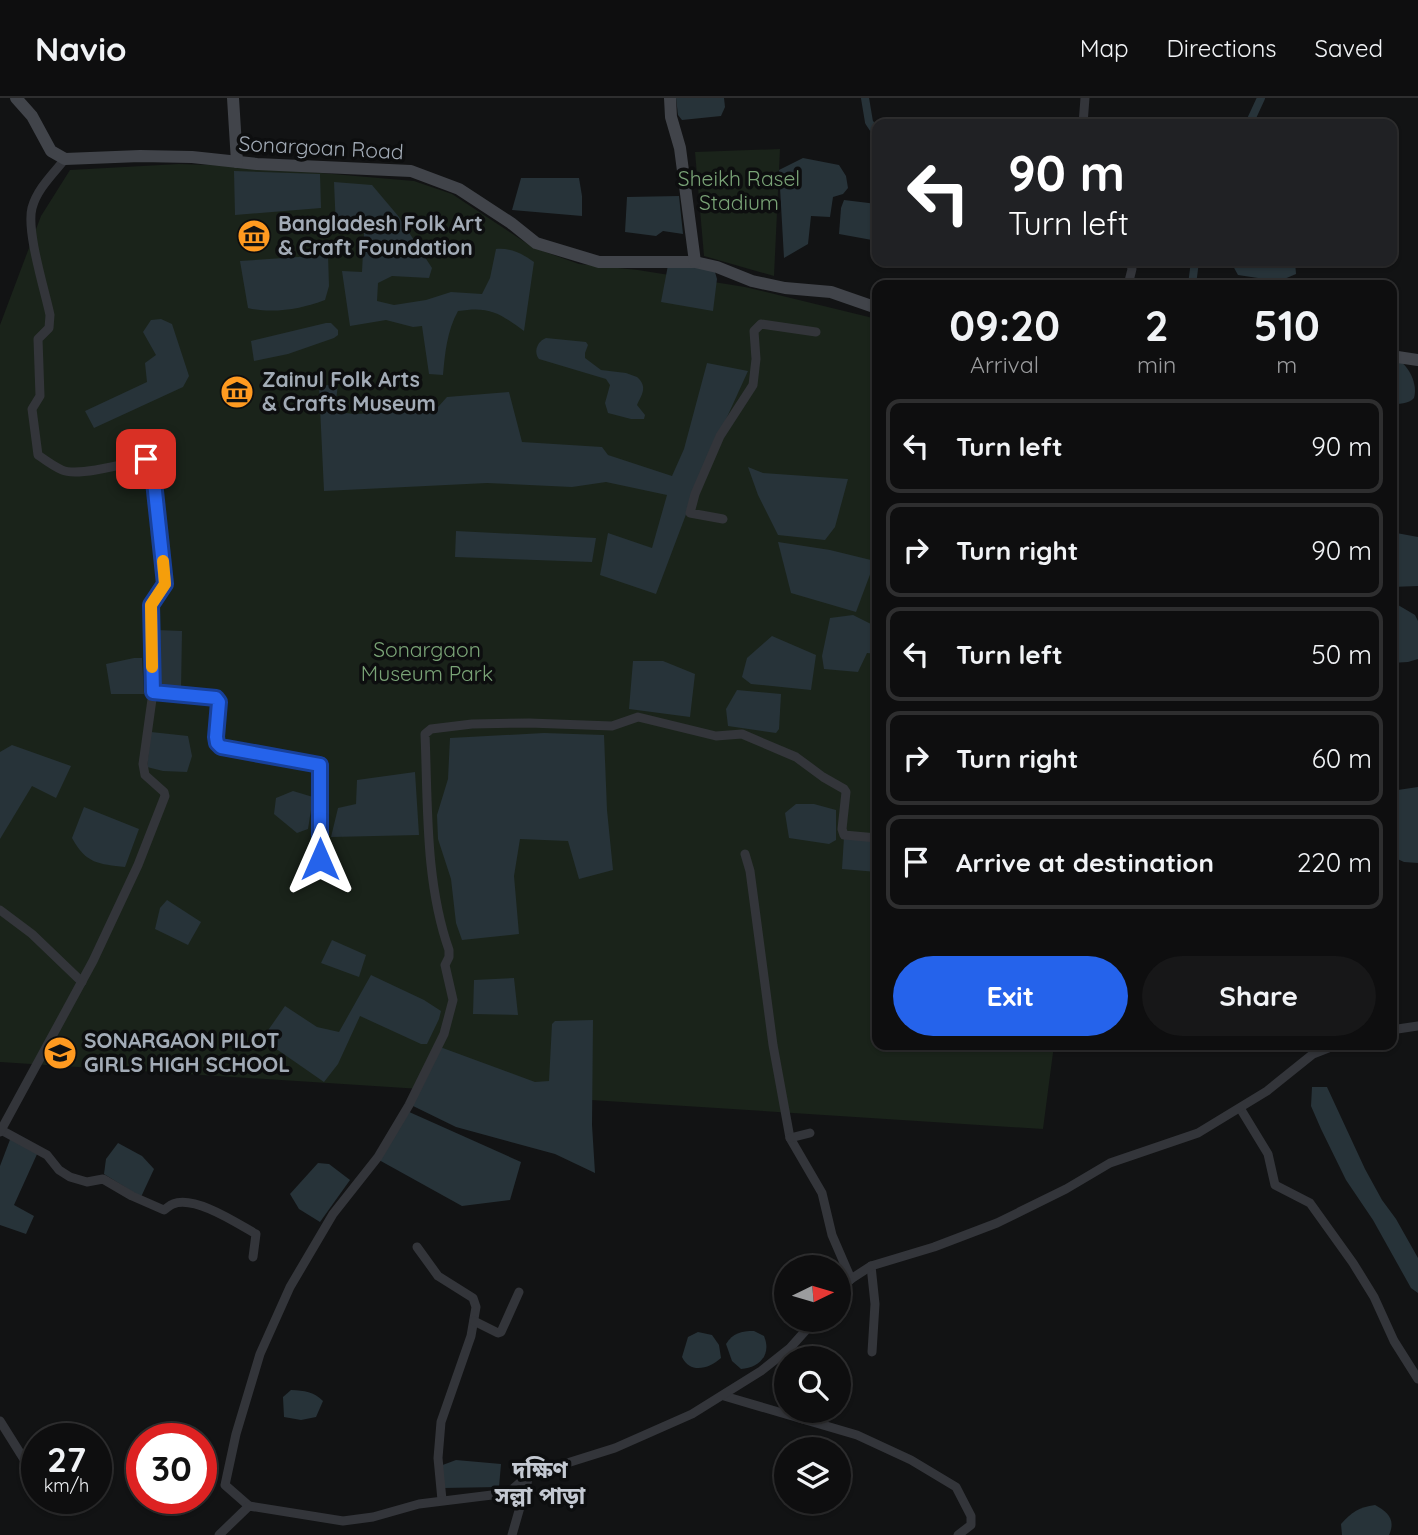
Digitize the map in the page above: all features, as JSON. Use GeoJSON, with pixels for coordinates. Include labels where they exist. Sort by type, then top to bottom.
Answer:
{"type":"FeatureCollection","features":[{"type":"Feature","properties":{"kind":"main road"},"geometry":{"type":"LineString","coordinates":[[16,98],[32,116],[51,151],[65,159]]}},
{"type":"Feature","properties":{"kind":"main road"},"geometry":{"type":"LineString","coordinates":[[233,98],[237,162]]}},
{"type":"Feature","properties":{"kind":"main road"},"geometry":{"type":"LineString","coordinates":[[670,98],[671,117],[680,148],[695,261]]}},
{"type":"Feature","properties":{"kind":"main road","name":"Sonargoan Road"},"geometry":{"type":"LineString","coordinates":[[65,159],[163,156],[411,171],[459,189],[536,243],[599,262],[695,261],[752,281],[785,288],[831,292],[872,306]]}},
{"type":"Feature","properties":{"kind":"main road"},"geometry":{"type":"LineString","coordinates":[[1397,357],[1418,360]]}},
{"type":"Feature","properties":{"kind":"street"},"geometry":{"type":"LineString","coordinates":[[1083,119],[1085,98]]}},
{"type":"Feature","properties":{"kind":"street"},"geometry":{"type":"LineString","coordinates":[[65,159],[37,195],[31,211],[33,236],[50,316],[49,328],[38,340],[40,396],[32,409],[36,443],[38,455],[70,472],[85,472],[146,459],[152,463],[165,584],[151,605],[153,692],[144,772],[164,792],[164,801],[138,865],[82,982],[1,1131],[47,1155],[59,1170],[70,1177],[87,1182],[103,1180],[164,1210],[176,1203],[195,1204],[218,1213],[256,1234],[253,1257]]}},
{"type":"Feature","properties":{"kind":"street"},"geometry":{"type":"LineString","coordinates":[[723,519],[690,513],[695,494],[720,436],[753,385],[756,359],[754,331],[761,324],[816,332]]}},
{"type":"Feature","properties":{"kind":"street"},"geometry":{"type":"LineString","coordinates":[[153,692],[216,698],[219,702],[216,737],[221,747],[320,765],[320,859]]}},
{"type":"Feature","properties":{"kind":"street"},"geometry":{"type":"LineString","coordinates":[[804,1332],[790,1348],[724,1396],[692,1414],[615,1448],[529,1475],[508,1493],[500,1496],[442,1500],[373,1517],[343,1521],[249,1506],[225,1485],[236,1434],[260,1354],[290,1287],[332,1214],[378,1157],[409,1105],[444,1034],[453,1000],[445,965],[449,950],[437,912],[428,824],[429,787],[425,734],[431,729],[472,724],[612,726],[638,718],[716,736],[742,734],[796,757],[844,789],[844,835],[872,838]]}},
{"type":"Feature","properties":{"kind":"street"},"geometry":{"type":"LineString","coordinates":[[745,853],[750,871],[790,1138],[822,1193],[832,1236],[840,1255]]}},
{"type":"Feature","properties":{"kind":"street"},"geometry":{"type":"LineString","coordinates":[[0,910],[27,929],[82,982]]}},
{"type":"Feature","properties":{"kind":"street"},"geometry":{"type":"LineString","coordinates":[[1397,1029],[1418,1026]]}},
{"type":"Feature","properties":{"kind":"street"},"geometry":{"type":"LineString","coordinates":[[851,1279],[872,1266],[934,1247],[997,1223],[1066,1189],[1110,1163],[1198,1133],[1240,1108],[1315,1050]]}},
{"type":"Feature","properties":{"kind":"street"},"geometry":{"type":"LineString","coordinates":[[1240,1108],[1268,1154],[1275,1185],[1310,1203],[1374,1297],[1394,1341],[1418,1379]]}},
{"type":"Feature","properties":{"kind":"street"},"geometry":{"type":"LineString","coordinates":[[790,1138],[810,1133]]}},
{"type":"Feature","properties":{"kind":"street"},"geometry":{"type":"LineString","coordinates":[[417,1247],[438,1276],[473,1298],[476,1307],[474,1321],[441,1422],[438,1458],[442,1500]]}},
{"type":"Feature","properties":{"kind":"street"},"geometry":{"type":"LineString","coordinates":[[872,1266],[875,1304],[872,1352]]}},
{"type":"Feature","properties":{"kind":"street"},"geometry":{"type":"LineString","coordinates":[[474,1321],[501,1332],[519,1292]]}},
{"type":"Feature","properties":{"kind":"street"},"geometry":{"type":"LineString","coordinates":[[724,1396],[858,1435],[926,1468],[957,1487],[971,1516],[971,1525],[958,1535]]}},
{"type":"Feature","properties":{"kind":"street"},"geometry":{"type":"LineString","coordinates":[[0,1421],[21,1454]]}},
{"type":"Feature","properties":{"kind":"street"},"geometry":{"type":"LineString","coordinates":[[512,1535],[529,1475]]}},
{"type":"Feature","properties":{"kind":"street"},"geometry":{"type":"LineString","coordinates":[[219,1535],[249,1506]]}},
{"type":"Feature","properties":{"kind":"green space","name":"Sheikh Rasel Stadium"},"geometry":{"type":"Polygon","coordinates":[[[780,149],[774,276],[704,256],[695,152],[780,149]]]}},
{"type":"Feature","properties":{"kind":"green space","name":"Sonargaon Museum Park"},"geometry":{"type":"Polygon","coordinates":[[[179,164],[239,166],[414,181],[452,194],[534,248],[579,264],[638,270],[745,287],[872,318],[872,1050],[1053,1050],[1043,1129],[0,1062],[0,325],[41,216],[70,170],[179,164]]]}},
{"type":"Feature","properties":{"kind":"shaded area"},"geometry":{"type":"Polygon","coordinates":[[[676,98],[724,98],[725,107],[721,116],[682,120],[678,115],[676,98]]]}},
{"type":"Feature","properties":{"kind":"shaded area"},"geometry":{"type":"Polygon","coordinates":[[[803,158],[839,165],[846,176],[848,188],[843,194],[833,197],[830,217],[811,216],[808,244],[784,258],[779,170],[803,158]]]}},
{"type":"Feature","properties":{"kind":"shaded area"},"geometry":{"type":"Polygon","coordinates":[[[234,171],[320,174],[321,208],[235,215],[234,171]]]}},
{"type":"Feature","properties":{"kind":"shaded area"},"geometry":{"type":"Polygon","coordinates":[[[521,178],[579,178],[582,216],[512,210],[521,178]]]}},
{"type":"Feature","properties":{"kind":"shaded area"},"geometry":{"type":"Polygon","coordinates":[[[334,182],[372,185],[399,217],[432,268],[429,278],[392,276],[378,283],[377,301],[394,305],[426,300],[451,292],[482,294],[490,278],[496,249],[512,250],[534,262],[524,331],[494,312],[478,309],[458,311],[449,334],[443,375],[429,374],[422,326],[413,327],[386,320],[350,326],[342,271],[362,272],[364,232],[336,229],[334,182]]]}},
{"type":"Feature","properties":{"kind":"shaded area"},"geometry":{"type":"Polygon","coordinates":[[[679,196],[683,234],[663,231],[656,236],[625,232],[627,197],[679,196]]]}},
{"type":"Feature","properties":{"kind":"shaded area"},"geometry":{"type":"Polygon","coordinates":[[[844,200],[872,203],[872,240],[839,234],[844,200]]]}},
{"type":"Feature","properties":{"kind":"shaded area"},"geometry":{"type":"Polygon","coordinates":[[[328,255],[329,286],[325,300],[287,310],[248,308],[240,261],[328,255]]]}},
{"type":"Feature","properties":{"kind":"shaded area"},"geometry":{"type":"Polygon","coordinates":[[[668,265],[693,266],[715,272],[717,279],[713,311],[661,302],[668,265]]]}},
{"type":"Feature","properties":{"kind":"shaded area"},"geometry":{"type":"Polygon","coordinates":[[[1233,266],[1295,266],[1296,274],[1282,280],[1238,275],[1233,266]]]}},
{"type":"Feature","properties":{"kind":"shaded area"},"geometry":{"type":"Polygon","coordinates":[[[161,319],[172,324],[189,376],[183,387],[94,428],[85,411],[147,382],[145,363],[156,355],[143,332],[151,320],[161,319]]]}},
{"type":"Feature","properties":{"kind":"shaded area"},"geometry":{"type":"Polygon","coordinates":[[[331,323],[338,330],[338,335],[334,338],[288,354],[254,361],[251,341],[331,323]]]}},
{"type":"Feature","properties":{"kind":"shaded area"},"geometry":{"type":"Polygon","coordinates":[[[546,338],[586,342],[588,345],[585,358],[601,370],[637,377],[643,387],[637,405],[645,415],[644,419],[631,419],[608,413],[605,403],[610,385],[606,379],[539,359],[537,347],[546,338]]]}},
{"type":"Feature","properties":{"kind":"shaded area"},"geometry":{"type":"Polygon","coordinates":[[[1397,360],[1406,366],[1412,376],[1415,393],[1414,398],[1409,401],[1397,404],[1397,360]]]}},
{"type":"Feature","properties":{"kind":"shaded area"},"geometry":{"type":"Polygon","coordinates":[[[707,363],[748,371],[702,472],[656,594],[600,575],[608,533],[652,548],[667,495],[606,482],[572,487],[487,483],[324,491],[319,386],[338,384],[336,401],[346,413],[354,414],[430,410],[438,407],[447,397],[509,392],[522,442],[602,447],[608,455],[672,476],[684,449],[707,363]]]}},
{"type":"Feature","properties":{"kind":"shaded area"},"geometry":{"type":"Polygon","coordinates":[[[748,467],[763,473],[848,479],[835,527],[825,540],[778,535],[758,495],[748,467]]]}},
{"type":"Feature","properties":{"kind":"shaded area"},"geometry":{"type":"Polygon","coordinates":[[[456,531],[596,538],[592,562],[455,557],[456,531]]]}},
{"type":"Feature","properties":{"kind":"shaded area"},"geometry":{"type":"Polygon","coordinates":[[[1397,533],[1418,537],[1418,586],[1397,587],[1397,533]]]}},
{"type":"Feature","properties":{"kind":"shaded area"},"geometry":{"type":"Polygon","coordinates":[[[778,542],[872,560],[872,569],[856,612],[791,593],[778,542]]]}},
{"type":"Feature","properties":{"kind":"shaded area"},"geometry":{"type":"Polygon","coordinates":[[[1397,605],[1415,615],[1418,621],[1418,659],[1408,662],[1397,663],[1397,605]]]}},
{"type":"Feature","properties":{"kind":"shaded area"},"geometry":{"type":"Polygon","coordinates":[[[853,615],[872,624],[872,654],[867,653],[858,672],[824,669],[822,656],[830,618],[853,615]]]}},
{"type":"Feature","properties":{"kind":"shaded area"},"geometry":{"type":"Polygon","coordinates":[[[156,630],[182,631],[181,690],[156,691],[156,630]]]}},
{"type":"Feature","properties":{"kind":"shaded area"},"geometry":{"type":"Polygon","coordinates":[[[772,636],[816,655],[811,690],[751,684],[742,677],[747,658],[772,636]]]}},
{"type":"Feature","properties":{"kind":"shaded area"},"geometry":{"type":"Polygon","coordinates":[[[142,658],[144,694],[111,694],[106,664],[142,658]]]}},
{"type":"Feature","properties":{"kind":"shaded area"},"geometry":{"type":"Polygon","coordinates":[[[633,661],[663,661],[695,674],[690,717],[629,709],[633,661]]]}},
{"type":"Feature","properties":{"kind":"shaded area"},"geometry":{"type":"Polygon","coordinates":[[[737,690],[781,694],[779,729],[776,733],[728,726],[726,709],[737,690]]]}},
{"type":"Feature","properties":{"kind":"shaded area"},"geometry":{"type":"Polygon","coordinates":[[[151,732],[188,736],[192,756],[187,772],[147,767],[151,732]]]}},
{"type":"Feature","properties":{"kind":"shaded area"},"geometry":{"type":"Polygon","coordinates":[[[544,733],[604,735],[613,870],[579,879],[568,841],[520,839],[514,876],[519,934],[462,940],[456,923],[451,879],[438,839],[437,815],[448,779],[450,738],[544,733]]]}},
{"type":"Feature","properties":{"kind":"shaded area"},"geometry":{"type":"Polygon","coordinates":[[[12,745],[71,766],[56,798],[32,786],[0,839],[0,752],[12,745]]]}},
{"type":"Feature","properties":{"kind":"shaded area"},"geometry":{"type":"Polygon","coordinates":[[[415,772],[419,835],[331,837],[338,808],[356,804],[357,780],[415,772]]]}},
{"type":"Feature","properties":{"kind":"shaded area"},"geometry":{"type":"Polygon","coordinates":[[[1418,787],[1418,863],[1397,859],[1397,790],[1418,787]]]}},
{"type":"Feature","properties":{"kind":"shaded area"},"geometry":{"type":"Polygon","coordinates":[[[293,791],[313,797],[308,829],[297,833],[274,814],[276,798],[293,791]]]}},
{"type":"Feature","properties":{"kind":"shaded area"},"geometry":{"type":"Polygon","coordinates":[[[796,804],[814,804],[836,810],[836,840],[829,844],[789,838],[785,813],[796,804]]]}},
{"type":"Feature","properties":{"kind":"shaded area"},"geometry":{"type":"Polygon","coordinates":[[[84,807],[139,829],[125,867],[94,861],[77,847],[72,838],[84,807]]]}},
{"type":"Feature","properties":{"kind":"shaded area"},"geometry":{"type":"Polygon","coordinates":[[[844,837],[872,840],[872,872],[842,869],[844,837]]]}},
{"type":"Feature","properties":{"kind":"shaded area"},"geometry":{"type":"Polygon","coordinates":[[[167,900],[201,922],[188,945],[155,929],[160,908],[167,900]]]}},
{"type":"Feature","properties":{"kind":"shaded area"},"geometry":{"type":"Polygon","coordinates":[[[332,940],[366,955],[359,977],[321,963],[332,940]]]}},
{"type":"Feature","properties":{"kind":"shaded area"},"geometry":{"type":"Polygon","coordinates":[[[371,975],[441,1011],[427,1044],[421,1044],[360,1016],[338,1064],[324,1082],[262,1039],[285,1006],[317,1027],[339,1032],[371,975]]]}},
{"type":"Feature","properties":{"kind":"shaded area"},"geometry":{"type":"Polygon","coordinates":[[[514,978],[518,1015],[473,1014],[474,980],[514,978]]]}},
{"type":"Feature","properties":{"kind":"shaded area"},"geometry":{"type":"Polygon","coordinates":[[[593,1020],[592,1125],[595,1173],[555,1154],[456,1127],[411,1105],[440,1047],[535,1082],[549,1081],[552,1024],[555,1021],[593,1020]]]}},
{"type":"Feature","properties":{"kind":"shaded area"},"geometry":{"type":"Polygon","coordinates":[[[1312,1087],[1327,1087],[1365,1169],[1418,1258],[1418,1293],[1411,1288],[1373,1220],[1346,1180],[1311,1106],[1312,1087]]]}},
{"type":"Feature","properties":{"kind":"shaded area"},"geometry":{"type":"Polygon","coordinates":[[[407,1111],[521,1162],[510,1200],[462,1206],[379,1160],[407,1111]]]}},
{"type":"Feature","properties":{"kind":"shaded area"},"geometry":{"type":"Polygon","coordinates":[[[11,1137],[38,1152],[14,1205],[34,1216],[26,1234],[0,1225],[0,1166],[11,1137]]]}},
{"type":"Feature","properties":{"kind":"shaded area"},"geometry":{"type":"Polygon","coordinates":[[[118,1143],[142,1156],[154,1169],[141,1197],[104,1174],[106,1159],[118,1143]]]}},
{"type":"Feature","properties":{"kind":"shaded area"},"geometry":{"type":"Polygon","coordinates":[[[318,1163],[329,1164],[350,1180],[320,1222],[299,1209],[290,1194],[318,1163]]]}},
{"type":"Feature","properties":{"kind":"shaded area"},"geometry":{"type":"Polygon","coordinates":[[[754,1331],[764,1336],[765,1355],[753,1366],[741,1369],[732,1361],[726,1344],[738,1333],[754,1331]]]}},
{"type":"Feature","properties":{"kind":"shaded area"},"geometry":{"type":"Polygon","coordinates":[[[698,1332],[712,1335],[719,1345],[721,1358],[711,1365],[695,1368],[682,1357],[688,1337],[698,1332]]]}},
{"type":"Feature","properties":{"kind":"shaded area"},"geometry":{"type":"Polygon","coordinates":[[[291,1390],[309,1392],[323,1401],[316,1417],[301,1420],[284,1417],[283,1397],[291,1390]]]}},
{"type":"Feature","properties":{"kind":"shaded area"},"geometry":{"type":"Polygon","coordinates":[[[456,1460],[501,1464],[499,1487],[443,1488],[440,1466],[456,1460]]]}},
{"type":"Feature","properties":{"kind":"shaded area"},"geometry":{"type":"Polygon","coordinates":[[[1375,1505],[1384,1511],[1391,1521],[1389,1535],[1342,1535],[1341,1524],[1349,1516],[1360,1509],[1375,1505]]]}},
{"type":"Feature","properties":{"kind":"waterway"},"geometry":{"type":"LineString","coordinates":[[865,98],[872,126]]}},
{"type":"Feature","properties":{"kind":"waterway"},"geometry":{"type":"LineString","coordinates":[[1251,119],[1261,98]]}},
{"type":"Feature","properties":{"kind":"waterway"},"geometry":{"type":"LineString","coordinates":[[1193,280],[1194,266]]}},
{"type":"Feature","properties":{"kind":"slow traffic"},"geometry":{"type":"LineString","coordinates":[[152,667],[151,605],[165,584],[163,561]]}},
{"type":"Feature","properties":{"kind":"place","name":"Bangladesh Folk Art & Craft Foundation"},"geometry":{"type":"Point","coordinates":[254,236]}},
{"type":"Feature","properties":{"kind":"place","name":"Zainul Folk Arts & Crafts Museum"},"geometry":{"type":"Point","coordinates":[237,392]}},
{"type":"Feature","properties":{"kind":"place","name":"SONARGAON PILOT GIRLS HIGH SCHOOL"},"geometry":{"type":"Point","coordinates":[60,1053]}},
{"type":"Feature","properties":{"kind":"district","name":"দক্ষিণ সল্লা পাড়া"},"geometry":{"type":"Point","coordinates":[540,1483]}},
{"type":"Feature","properties":{"kind":"route"},"geometry":{"type":"LineString","coordinates":[[146,459],[152,463],[165,584],[151,605],[153,692],[216,698],[219,702],[216,737],[221,747],[320,765],[320,859]]}}]}
